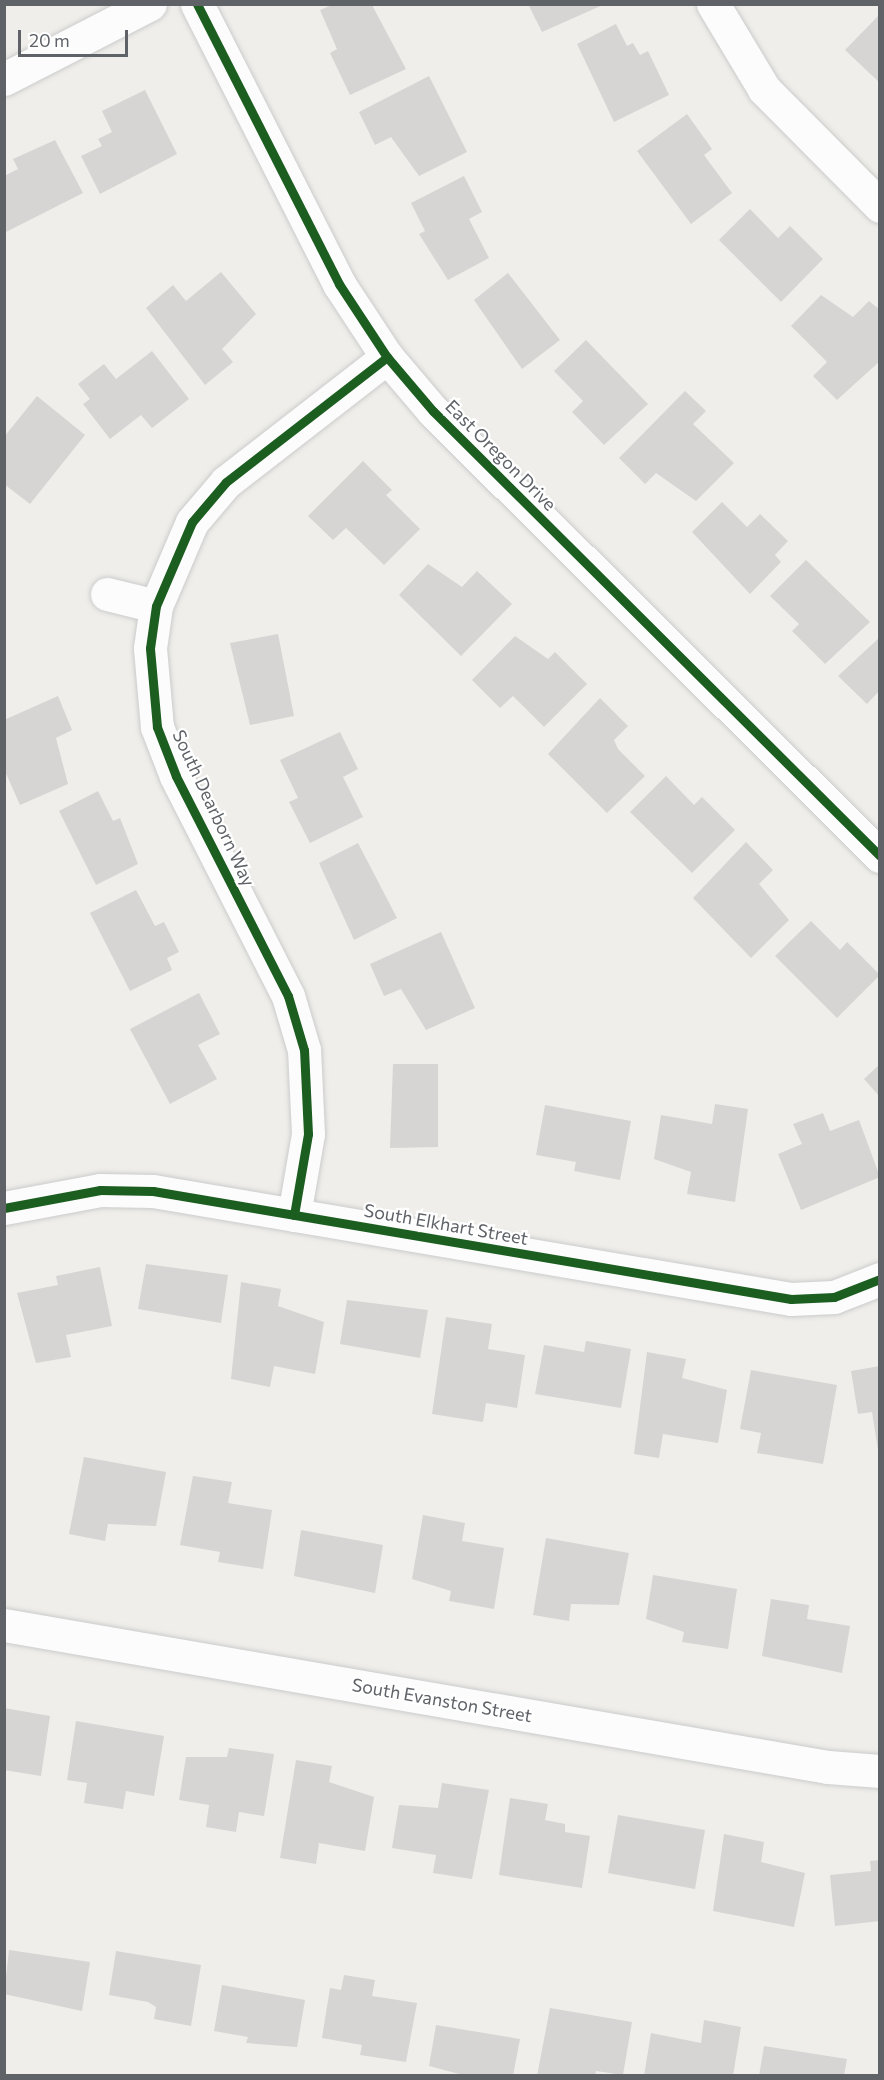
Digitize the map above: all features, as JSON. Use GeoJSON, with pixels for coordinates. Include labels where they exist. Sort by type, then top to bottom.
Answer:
{"type":"FeatureCollection","features":[{"type":"Feature","properties":{"kind":"street"},"geometry":{"type":"LineString","coordinates":[[4,79],[150,4]]}},
{"type":"Feature","properties":{"kind":"street","name":"East Oregon Drive"},"geometry":{"type":"LineString","coordinates":[[196,4],[339,284],[387,357],[433,411],[879,856]]}},
{"type":"Feature","properties":{"kind":"street"},"geometry":{"type":"LineString","coordinates":[[713,4],[764,89],[879,206]]}},
{"type":"Feature","properties":{"kind":"street","name":"South Dearborn Way"},"geometry":{"type":"LineString","coordinates":[[294,1215],[308,1134],[304,1050],[288,996],[176,776],[158,727],[150,658],[156,606],[192,522],[226,482],[387,357]]}},
{"type":"Feature","properties":{"kind":"street"},"geometry":{"type":"LineString","coordinates":[[107,594],[156,606]]}},
{"type":"Feature","properties":{"kind":"street","name":"South Elkhart Street"},"geometry":{"type":"LineString","coordinates":[[4,1208],[100,1190],[153,1191],[790,1299],[834,1297],[879,1279]]}},
{"type":"Feature","properties":{"kind":"street","name":"South Evanston Street"},"geometry":{"type":"LineString","coordinates":[[4,1625],[816,1765],[879,1771]]}},
{"type":"Feature","properties":{"kind":"building"},"geometry":{"type":"Polygon","coordinates":[[[528,4],[605,4],[542,32],[528,4]]]}},
{"type":"Feature","properties":{"kind":"building"},"geometry":{"type":"Polygon","coordinates":[[[332,5],[372,5],[406,69],[350,95],[330,53],[337,49],[320,10],[332,5]]]}},
{"type":"Feature","properties":{"kind":"building"},"geometry":{"type":"Polygon","coordinates":[[[880,14],[880,83],[845,50],[880,14]]]}},
{"type":"Feature","properties":{"kind":"building"},"geometry":{"type":"Polygon","coordinates":[[[616,24],[627,46],[633,43],[640,55],[648,51],[669,95],[614,122],[577,44],[616,24]]]}},
{"type":"Feature","properties":{"kind":"building"},"geometry":{"type":"Polygon","coordinates":[[[429,76],[467,152],[419,176],[391,137],[375,145],[359,112],[429,76]]]}},
{"type":"Feature","properties":{"kind":"building"},"geometry":{"type":"Polygon","coordinates":[[[145,90],[177,154],[100,194],[81,156],[102,146],[98,139],[112,132],[102,111],[145,90]]]}},
{"type":"Feature","properties":{"kind":"building"},"geometry":{"type":"Polygon","coordinates":[[[687,114],[712,149],[704,155],[732,193],[691,224],[637,151],[687,114]]]}},
{"type":"Feature","properties":{"kind":"building"},"geometry":{"type":"Polygon","coordinates":[[[55,140],[83,193],[4,233],[4,176],[18,169],[13,159],[55,140]]]}},
{"type":"Feature","properties":{"kind":"building"},"geometry":{"type":"Polygon","coordinates":[[[464,176],[482,212],[469,219],[489,258],[448,280],[419,234],[425,231],[411,203],[464,176]]]}},
{"type":"Feature","properties":{"kind":"building"},"geometry":{"type":"Polygon","coordinates":[[[750,209],[778,238],[790,226],[823,259],[781,302],[719,240],[750,209]]]}},
{"type":"Feature","properties":{"kind":"building"},"geometry":{"type":"Polygon","coordinates":[[[221,272],[256,314],[222,349],[233,362],[205,385],[146,308],[173,285],[186,301],[221,272]]]}},
{"type":"Feature","properties":{"kind":"building"},"geometry":{"type":"Polygon","coordinates":[[[508,273],[560,340],[522,369],[474,300],[508,273]]]}},
{"type":"Feature","properties":{"kind":"building"},"geometry":{"type":"Polygon","coordinates":[[[821,295],[853,317],[869,301],[880,310],[880,361],[837,400],[813,376],[827,362],[791,326],[821,295]]]}},
{"type":"Feature","properties":{"kind":"building"},"geometry":{"type":"Polygon","coordinates":[[[586,340],[648,404],[604,445],[572,412],[583,401],[554,371],[586,340]]]}},
{"type":"Feature","properties":{"kind":"building"},"geometry":{"type":"Polygon","coordinates":[[[152,351],[189,399],[152,428],[141,415],[110,439],[83,404],[90,399],[78,384],[104,364],[116,379],[152,351]]]}},
{"type":"Feature","properties":{"kind":"building"},"geometry":{"type":"Polygon","coordinates":[[[685,391],[706,411],[693,424],[734,463],[696,501],[656,473],[645,484],[619,458],[685,391]]]}},
{"type":"Feature","properties":{"kind":"building"},"geometry":{"type":"Polygon","coordinates":[[[37,396],[85,435],[30,504],[4,484],[4,437],[37,396]]]}},
{"type":"Feature","properties":{"kind":"building"},"geometry":{"type":"Polygon","coordinates":[[[363,461],[392,490],[386,495],[420,529],[384,565],[346,528],[333,540],[308,516],[363,461]]]}},
{"type":"Feature","properties":{"kind":"building"},"geometry":{"type":"Polygon","coordinates":[[[722,502],[747,527],[760,514],[788,541],[775,555],[781,562],[750,594],[692,532],[722,502]]]}},
{"type":"Feature","properties":{"kind":"building"},"geometry":{"type":"Polygon","coordinates":[[[806,560],[870,622],[825,664],[792,631],[799,624],[770,596],[806,560]]]}},
{"type":"Feature","properties":{"kind":"building"},"geometry":{"type":"Polygon","coordinates":[[[428,564],[462,587],[477,571],[512,604],[461,656],[399,595],[428,564]]]}},
{"type":"Feature","properties":{"kind":"building"},"geometry":{"type":"Polygon","coordinates":[[[278,634],[294,716],[250,725],[230,643],[278,634]]]}},
{"type":"Feature","properties":{"kind":"building"},"geometry":{"type":"Polygon","coordinates":[[[515,636],[548,659],[555,652],[587,684],[544,727],[513,696],[500,708],[472,680],[515,636]]]}},
{"type":"Feature","properties":{"kind":"building"},"geometry":{"type":"Polygon","coordinates":[[[880,637],[880,690],[867,704],[838,676],[880,637]]]}},
{"type":"Feature","properties":{"kind":"building"},"geometry":{"type":"Polygon","coordinates":[[[58,696],[72,730],[56,738],[68,784],[20,805],[4,769],[4,720],[58,696]]]}},
{"type":"Feature","properties":{"kind":"building"},"geometry":{"type":"Polygon","coordinates":[[[600,698],[628,726],[614,740],[618,749],[645,776],[607,813],[548,754],[600,698]]]}},
{"type":"Feature","properties":{"kind":"building"},"geometry":{"type":"Polygon","coordinates":[[[340,732],[358,769],[343,777],[363,817],[310,843],[289,802],[298,798],[280,760],[340,732]]]}},
{"type":"Feature","properties":{"kind":"building"},"geometry":{"type":"Polygon","coordinates":[[[666,776],[694,805],[702,797],[735,830],[692,873],[630,812],[666,776]]]}},
{"type":"Feature","properties":{"kind":"building"},"geometry":{"type":"Polygon","coordinates":[[[98,791],[113,821],[120,818],[138,864],[96,885],[59,811],[98,791]]]}},
{"type":"Feature","properties":{"kind":"building"},"geometry":{"type":"Polygon","coordinates":[[[746,842],[773,870],[759,884],[789,920],[751,958],[693,898],[746,842]]]}},
{"type":"Feature","properties":{"kind":"building"},"geometry":{"type":"Polygon","coordinates":[[[358,843],[397,918],[354,940],[319,863],[358,843]]]}},
{"type":"Feature","properties":{"kind":"building"},"geometry":{"type":"Polygon","coordinates":[[[136,890],[155,926],[164,922],[179,952],[167,958],[172,970],[130,991],[90,913],[136,890]]]}},
{"type":"Feature","properties":{"kind":"building"},"geometry":{"type":"Polygon","coordinates":[[[811,921],[840,950],[847,942],[880,975],[837,1018],[775,956],[811,921]]]}},
{"type":"Feature","properties":{"kind":"building"},"geometry":{"type":"Polygon","coordinates":[[[441,932],[475,1008],[426,1030],[401,989],[384,996],[370,964],[441,932]]]}},
{"type":"Feature","properties":{"kind":"building"},"geometry":{"type":"Polygon","coordinates":[[[199,993],[220,1034],[198,1045],[217,1079],[170,1104],[130,1029],[199,993]]]}},
{"type":"Feature","properties":{"kind":"building"},"geometry":{"type":"Polygon","coordinates":[[[393,1064],[438,1064],[438,1147],[390,1148],[393,1064]]]}},
{"type":"Feature","properties":{"kind":"building"},"geometry":{"type":"Polygon","coordinates":[[[880,1064],[880,1097],[864,1079],[880,1064]]]}},
{"type":"Feature","properties":{"kind":"building"},"geometry":{"type":"Polygon","coordinates":[[[715,1104],[748,1109],[735,1202],[687,1194],[691,1172],[654,1159],[661,1115],[712,1124],[715,1104]]]}},
{"type":"Feature","properties":{"kind":"building"},"geometry":{"type":"Polygon","coordinates":[[[545,1105],[631,1121],[620,1180],[574,1171],[576,1162],[536,1155],[545,1105]]]}},
{"type":"Feature","properties":{"kind":"building"},"geometry":{"type":"Polygon","coordinates":[[[823,1113],[830,1131],[859,1120],[880,1177],[801,1210],[778,1154],[802,1144],[793,1124],[823,1113]]]}},
{"type":"Feature","properties":{"kind":"building"},"geometry":{"type":"Polygon","coordinates":[[[146,1264],[228,1275],[221,1323],[138,1309],[146,1264]]]}},
{"type":"Feature","properties":{"kind":"building"},"geometry":{"type":"Polygon","coordinates":[[[100,1267],[112,1326],[66,1335],[71,1357],[36,1363],[17,1293],[58,1285],[56,1276],[100,1267]]]}},
{"type":"Feature","properties":{"kind":"building"},"geometry":{"type":"Polygon","coordinates":[[[241,1282],[281,1289],[278,1306],[324,1322],[315,1374],[274,1366],[270,1387],[231,1379],[241,1282]]]}},
{"type":"Feature","properties":{"kind":"building"},"geometry":{"type":"Polygon","coordinates":[[[347,1300],[428,1310],[420,1358],[340,1344],[347,1300]]]}},
{"type":"Feature","properties":{"kind":"building"},"geometry":{"type":"Polygon","coordinates":[[[446,1317],[492,1324],[488,1349],[525,1355],[517,1408],[486,1403],[483,1422],[432,1414],[446,1317]]]}},
{"type":"Feature","properties":{"kind":"building"},"geometry":{"type":"Polygon","coordinates":[[[586,1341],[631,1349],[621,1408],[535,1394],[544,1345],[584,1352],[586,1341]]]}},
{"type":"Feature","properties":{"kind":"building"},"geometry":{"type":"Polygon","coordinates":[[[647,1352],[686,1359],[682,1378],[727,1390],[718,1443],[663,1434],[659,1458],[634,1454],[647,1352]]]}},
{"type":"Feature","properties":{"kind":"building"},"geometry":{"type":"Polygon","coordinates":[[[880,1366],[880,1450],[878,1450],[872,1412],[858,1414],[851,1371],[880,1366]]]}},
{"type":"Feature","properties":{"kind":"building"},"geometry":{"type":"Polygon","coordinates":[[[751,1370],[837,1385],[823,1464],[757,1453],[761,1433],[740,1429],[751,1370]]]}},
{"type":"Feature","properties":{"kind":"building"},"geometry":{"type":"Polygon","coordinates":[[[84,1457],[166,1472],[156,1526],[108,1524],[105,1541],[69,1534],[84,1457]]]}},
{"type":"Feature","properties":{"kind":"building"},"geometry":{"type":"Polygon","coordinates":[[[193,1476],[232,1482],[228,1503],[272,1510],[263,1569],[218,1562],[220,1552],[180,1545],[193,1476]]]}},
{"type":"Feature","properties":{"kind":"building"},"geometry":{"type":"Polygon","coordinates":[[[423,1515],[465,1523],[462,1541],[504,1548],[494,1609],[449,1601],[451,1591],[412,1579],[423,1515]]]}},
{"type":"Feature","properties":{"kind":"building"},"geometry":{"type":"Polygon","coordinates":[[[301,1530],[383,1545],[375,1593],[294,1576],[301,1530]]]}},
{"type":"Feature","properties":{"kind":"building"},"geometry":{"type":"Polygon","coordinates":[[[546,1538],[629,1553],[619,1605],[571,1604],[569,1621],[533,1615],[546,1538]]]}},
{"type":"Feature","properties":{"kind":"building"},"geometry":{"type":"Polygon","coordinates":[[[653,1575],[737,1589],[728,1649],[682,1642],[684,1632],[646,1619],[653,1575]]]}},
{"type":"Feature","properties":{"kind":"building"},"geometry":{"type":"Polygon","coordinates":[[[771,1599],[809,1605],[807,1619],[850,1626],[842,1673],[762,1656],[771,1599]]]}},
{"type":"Feature","properties":{"kind":"building"},"geometry":{"type":"Polygon","coordinates":[[[4,1708],[50,1716],[41,1776],[4,1770],[4,1708]]]}},
{"type":"Feature","properties":{"kind":"building"},"geometry":{"type":"Polygon","coordinates":[[[76,1721],[164,1736],[154,1796],[126,1791],[123,1809],[84,1803],[87,1783],[67,1780],[76,1721]]]}},
{"type":"Feature","properties":{"kind":"building"},"geometry":{"type":"Polygon","coordinates":[[[229,1748],[274,1754],[264,1816],[239,1812],[236,1832],[206,1827],[209,1805],[179,1800],[186,1757],[227,1757],[229,1748]]]}},
{"type":"Feature","properties":{"kind":"building"},"geometry":{"type":"Polygon","coordinates":[[[296,1760],[332,1766],[329,1782],[374,1797],[365,1851],[319,1843],[316,1864],[280,1858],[296,1760]]]}},
{"type":"Feature","properties":{"kind":"building"},"geometry":{"type":"Polygon","coordinates":[[[442,1783],[489,1790],[472,1879],[433,1873],[436,1855],[392,1848],[399,1805],[438,1808],[442,1783]]]}},
{"type":"Feature","properties":{"kind":"building"},"geometry":{"type":"Polygon","coordinates":[[[510,1798],[548,1804],[545,1820],[565,1824],[565,1832],[590,1836],[582,1888],[499,1875],[510,1798]]]}},
{"type":"Feature","properties":{"kind":"building"},"geometry":{"type":"Polygon","coordinates":[[[618,1815],[705,1830],[695,1889],[608,1873],[618,1815]]]}},
{"type":"Feature","properties":{"kind":"building"},"geometry":{"type":"Polygon","coordinates":[[[724,1834],[764,1842],[761,1862],[805,1873],[794,1927],[713,1911],[724,1834]]]}},
{"type":"Feature","properties":{"kind":"building"},"geometry":{"type":"Polygon","coordinates":[[[880,1860],[880,1921],[835,1926],[830,1875],[871,1871],[870,1861],[880,1860]]]}},
{"type":"Feature","properties":{"kind":"building"},"geometry":{"type":"Polygon","coordinates":[[[9,1950],[90,1962],[82,2011],[4,1994],[9,1950]]]}},
{"type":"Feature","properties":{"kind":"building"},"geometry":{"type":"Polygon","coordinates":[[[116,1951],[201,1965],[191,2026],[154,2019],[156,2007],[148,2002],[109,1995],[116,1951]]]}},
{"type":"Feature","properties":{"kind":"building"},"geometry":{"type":"Polygon","coordinates":[[[344,1975],[375,1980],[372,1996],[417,2003],[406,2062],[360,2055],[362,2045],[322,2038],[330,1988],[341,1990],[344,1975]]]}},
{"type":"Feature","properties":{"kind":"building"},"geometry":{"type":"Polygon","coordinates":[[[222,1985],[305,2000],[297,2047],[246,2043],[248,2037],[214,2031],[222,1985]]]}},
{"type":"Feature","properties":{"kind":"building"},"geometry":{"type":"Polygon","coordinates":[[[550,2008],[632,2022],[623,2075],[596,2071],[595,2076],[537,2076],[550,2008]]]}},
{"type":"Feature","properties":{"kind":"building"},"geometry":{"type":"Polygon","coordinates":[[[704,2020],[741,2027],[733,2076],[644,2076],[651,2033],[701,2043],[704,2020]]]}},
{"type":"Feature","properties":{"kind":"building"},"geometry":{"type":"Polygon","coordinates":[[[436,2025],[520,2039],[513,2076],[467,2076],[429,2066],[436,2025]]]}},
{"type":"Feature","properties":{"kind":"building"},"geometry":{"type":"Polygon","coordinates":[[[764,2046],[847,2059],[844,2076],[759,2076],[764,2046]]]}},
{"type":"Feature","properties":{"kind":"cycle path"},"geometry":{"type":"LineString","coordinates":[[197,4],[339,284],[387,357],[433,411],[880,856]]}},
{"type":"Feature","properties":{"kind":"cycle path"},"geometry":{"type":"LineString","coordinates":[[294,1215],[308,1134],[304,1050],[288,996],[176,776],[157,727],[150,648],[156,606],[192,522],[226,482],[387,357]]}},
{"type":"Feature","properties":{"kind":"cycle path"},"geometry":{"type":"LineString","coordinates":[[4,1208],[100,1190],[153,1191],[791,1299],[834,1297],[880,1279]]}}]}
